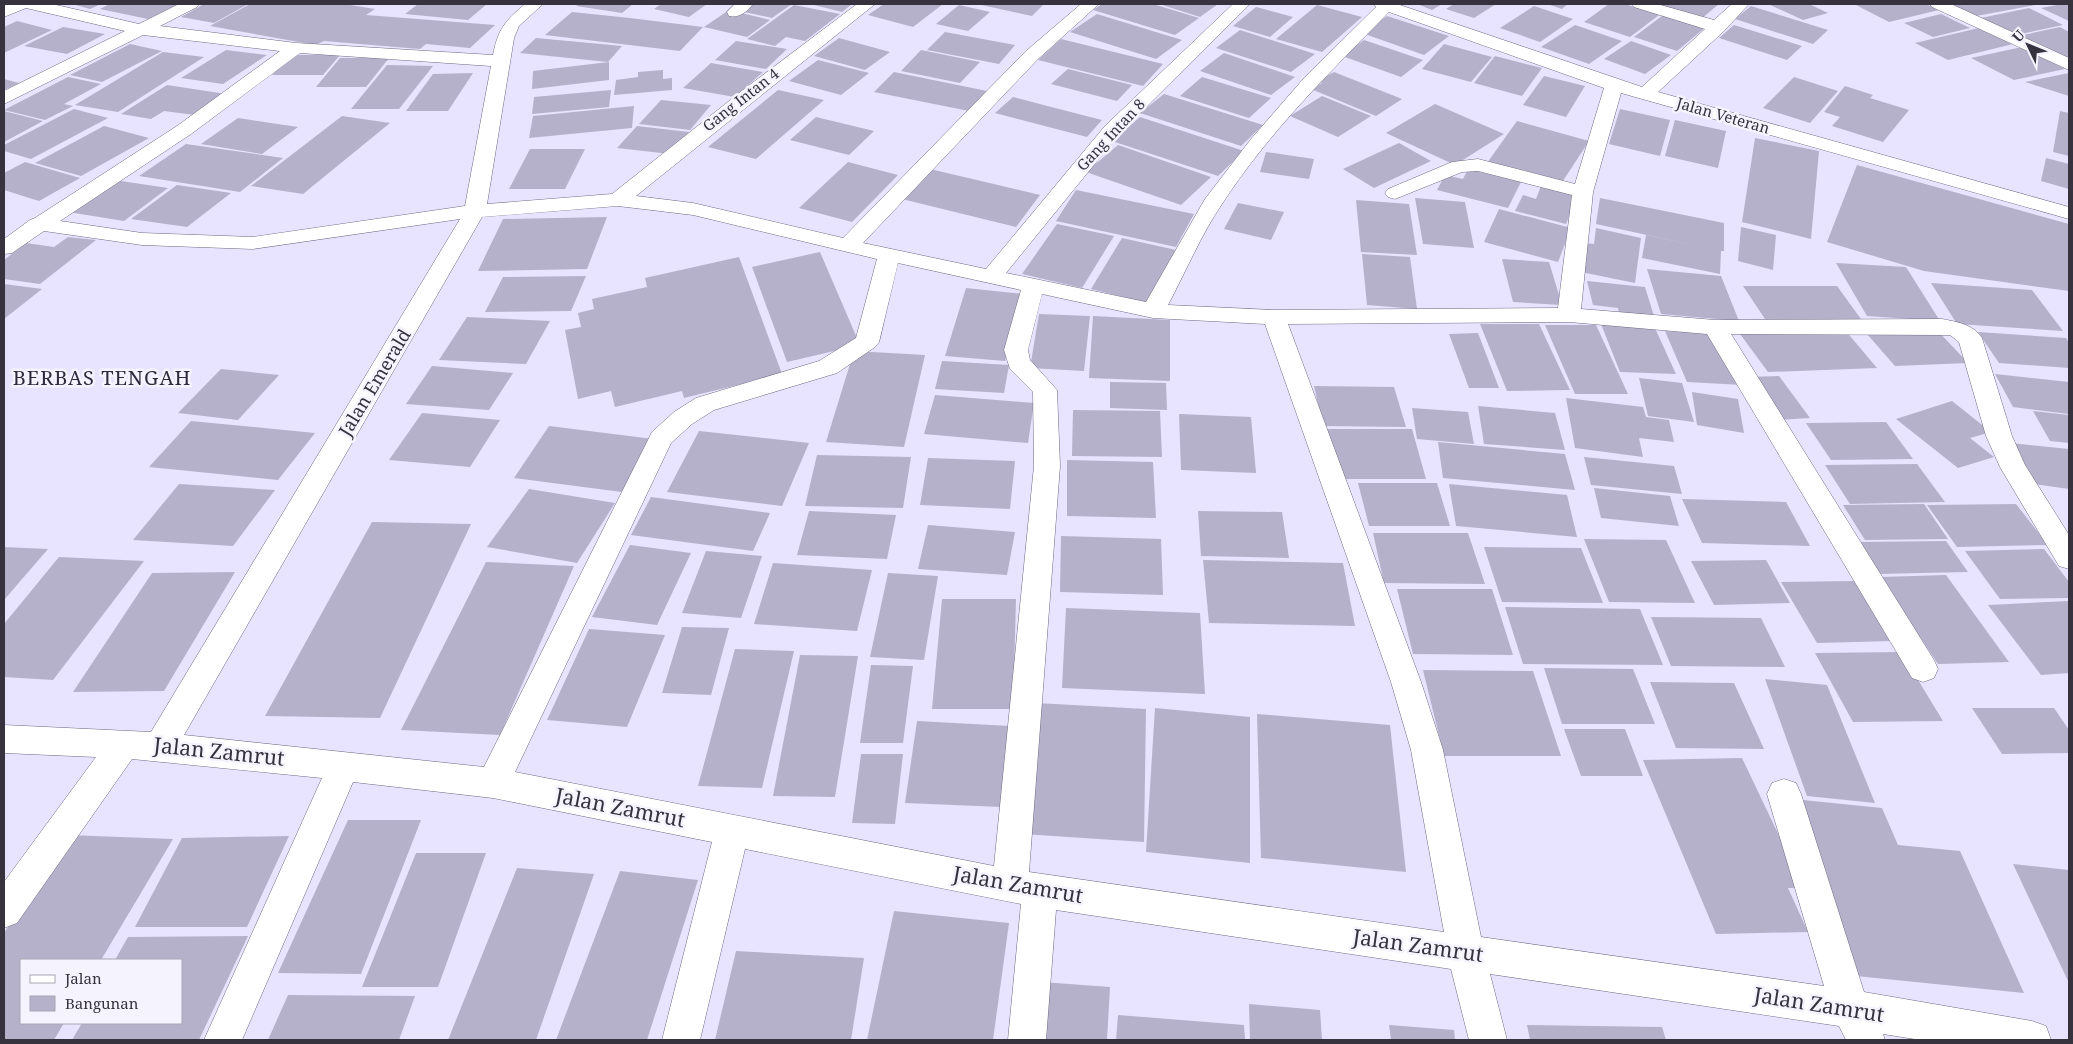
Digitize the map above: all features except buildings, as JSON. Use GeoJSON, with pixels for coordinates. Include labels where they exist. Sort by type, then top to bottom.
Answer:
{"type":"FeatureCollection","features":[{"type":"Feature","properties":{"kind":"street"},"geometry":{"type":"LineString","coordinates":[[4,12],[20,4]]}},
{"type":"Feature","properties":{"kind":"street"},"geometry":{"type":"LineString","coordinates":[[31,4],[140,29],[296,48],[502,61]]}},
{"type":"Feature","properties":{"kind":"street"},"geometry":{"type":"LineString","coordinates":[[4,98],[191,4]]}},
{"type":"Feature","properties":{"kind":"street","name":"Jalan Emerald"},"geometry":{"type":"LineString","coordinates":[[160,746],[458,243],[475,211],[505,38],[512,24],[536,4]]}},
{"type":"Feature","properties":{"kind":"street","name":"Gang Intan 4"},"geometry":{"type":"LineString","coordinates":[[618,200],[749,94],[867,4]]}},
{"type":"Feature","properties":{"kind":"street"},"geometry":{"type":"LineString","coordinates":[[848,246],[1032,55],[1090,4]]}},
{"type":"Feature","properties":{"kind":"street","name":"Gang Intan 8"},"geometry":{"type":"LineString","coordinates":[[991,277],[1106,136],[1242,4]]}},
{"type":"Feature","properties":{"kind":"street"},"geometry":{"type":"LineString","coordinates":[[1640,4],[1718,27]]}},
{"type":"Feature","properties":{"kind":"street"},"geometry":{"type":"LineString","coordinates":[[1645,94],[1741,4]]}},
{"type":"Feature","properties":{"kind":"street"},"geometry":{"type":"LineString","coordinates":[[1938,4],[2069,65]]}},
{"type":"Feature","properties":{"kind":"street"},"geometry":{"type":"LineString","coordinates":[[1152,312],[1212,203],[1311,81],[1384,5]]}},
{"type":"Feature","properties":{"kind":"street","name":"Jalan Veteran"},"geometry":{"type":"LineString","coordinates":[[1384,5],[1614,85],[2069,213]]}},
{"type":"Feature","properties":{"kind":"street"},"geometry":{"type":"LineString","coordinates":[[4,248],[37,224],[184,130],[296,48]]}},
{"type":"Feature","properties":{"kind":"street"},"geometry":{"type":"LineString","coordinates":[[1569,315],[1583,192],[1614,85]]}},
{"type":"Feature","properties":{"kind":"street"},"geometry":{"type":"LineString","coordinates":[[1395,193],[1459,166],[1469,165],[1478,165],[1583,192]]}},
{"type":"Feature","properties":{"kind":"street"},"geometry":{"type":"LineString","coordinates":[[37,224],[142,239],[253,243],[475,211],[618,200],[693,209],[848,246],[1152,312],[1274,317],[1569,315],[1714,327],[1942,326],[1964,333],[1970,338],[1999,436],[2013,468],[2069,558]]}},
{"type":"Feature","properties":{"kind":"street"},"geometry":{"type":"LineString","coordinates":[[493,783],[661,438],[683,418],[705,404],[828,367],[867,342],[875,317],[889,255]]}},
{"type":"Feature","properties":{"kind":"street"},"geometry":{"type":"LineString","coordinates":[[1028,1040],[1025,887],[1046,466],[1045,390],[1019,363],[1016,350],[1033,286]]}},
{"type":"Feature","properties":{"kind":"street"},"geometry":{"type":"LineString","coordinates":[[1274,317],[1406,682],[1427,750],[1466,953],[1488,1040]]}},
{"type":"Feature","properties":{"kind":"street"},"geometry":{"type":"LineString","coordinates":[[1714,327],[1923,669]]}},
{"type":"Feature","properties":{"kind":"street","name":"Jalan Zamrut"},"geometry":{"type":"LineString","coordinates":[[4,739],[160,746],[493,783],[1025,887],[1466,953],[1858,1024],[2032,1040]]}},
{"type":"Feature","properties":{"kind":"street"},"geometry":{"type":"LineString","coordinates":[[4,911],[124,744]]}},
{"type":"Feature","properties":{"kind":"street"},"geometry":{"type":"LineString","coordinates":[[222,1040],[344,765]]}},
{"type":"Feature","properties":{"kind":"street"},"geometry":{"type":"LineString","coordinates":[[1784,794],[1858,1024]]}},
{"type":"Feature","properties":{"kind":"street"},"geometry":{"type":"LineString","coordinates":[[681,1040],[732,830]]}},
{"type":"Feature","properties":{"kind":"district","name":"BERBAS TENGAH"},"geometry":{"type":"Point","coordinates":[102,378]}}]}
